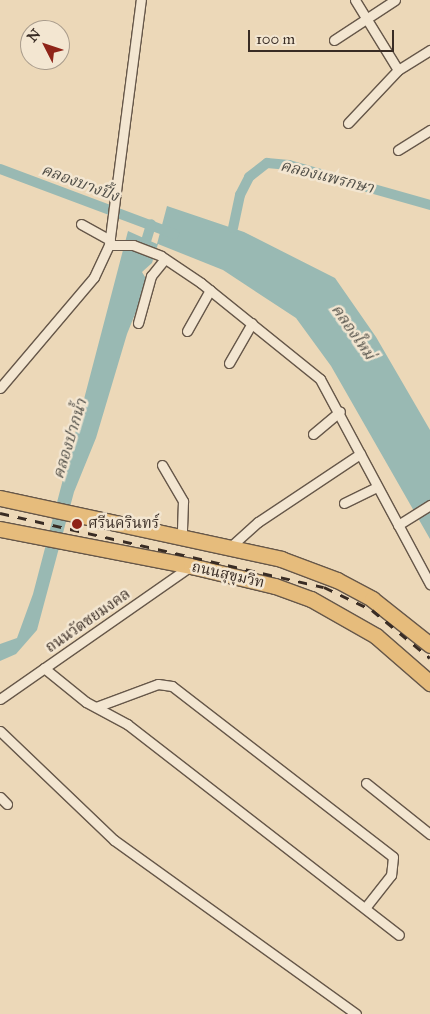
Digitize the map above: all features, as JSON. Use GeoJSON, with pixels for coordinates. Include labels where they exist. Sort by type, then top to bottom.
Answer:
{"type":"FeatureCollection","features":[{"type":"Feature","properties":{"kind":"highway","name":"ถนนสุขุมวิท"},"geometry":{"type":"LineString","coordinates":[[0,498],[281,559],[337,580],[372,599],[430,645]]}},
{"type":"Feature","properties":{"kind":"highway","name":"ถนนสุขุมวิท"},"geometry":{"type":"LineString","coordinates":[[6,530],[191,566],[275,586],[311,599],[376,636],[430,683]]}},
{"type":"Feature","properties":{"kind":"street"},"geometry":{"type":"LineString","coordinates":[[0,388],[94,278],[112,241],[141,0]]}},
{"type":"Feature","properties":{"kind":"street"},"geometry":{"type":"LineString","coordinates":[[355,0],[398,70]]}},
{"type":"Feature","properties":{"kind":"street"},"geometry":{"type":"LineString","coordinates":[[334,40],[395,0]]}},
{"type":"Feature","properties":{"kind":"street"},"geometry":{"type":"LineString","coordinates":[[348,123],[398,70],[430,50]]}},
{"type":"Feature","properties":{"kind":"street"},"geometry":{"type":"LineString","coordinates":[[398,150],[430,130]]}},
{"type":"Feature","properties":{"kind":"street"},"geometry":{"type":"LineString","coordinates":[[80,224],[112,241],[133,245],[163,257],[210,290],[320,379],[340,412],[377,487],[430,584]]}},
{"type":"Feature","properties":{"kind":"street"},"geometry":{"type":"LineString","coordinates":[[138,323],[151,276],[163,257]]}},
{"type":"Feature","properties":{"kind":"street"},"geometry":{"type":"LineString","coordinates":[[187,331],[210,290]]}},
{"type":"Feature","properties":{"kind":"street"},"geometry":{"type":"LineString","coordinates":[[229,363],[252,323]]}},
{"type":"Feature","properties":{"kind":"street"},"geometry":{"type":"LineString","coordinates":[[314,434],[340,412]]}},
{"type":"Feature","properties":{"kind":"street"},"geometry":{"type":"LineString","coordinates":[[229,548],[258,522],[360,454]]}},
{"type":"Feature","properties":{"kind":"street"},"geometry":{"type":"LineString","coordinates":[[162,465],[183,501],[182,538]]}},
{"type":"Feature","properties":{"kind":"street"},"geometry":{"type":"LineString","coordinates":[[344,503],[377,487]]}},
{"type":"Feature","properties":{"kind":"street"},"geometry":{"type":"LineString","coordinates":[[398,525],[430,505]]}},
{"type":"Feature","properties":{"kind":"street","name":"ถนนวัดชยมงคล"},"geometry":{"type":"LineString","coordinates":[[0,699],[191,566]]}},
{"type":"Feature","properties":{"kind":"street"},"geometry":{"type":"LineString","coordinates":[[44,668],[96,707],[127,724],[399,935]]}},
{"type":"Feature","properties":{"kind":"street"},"geometry":{"type":"LineString","coordinates":[[96,707],[158,684],[172,686],[393,857],[392,876],[365,908]]}},
{"type":"Feature","properties":{"kind":"street"},"geometry":{"type":"LineString","coordinates":[[0,731],[114,840],[356,1014]]}},
{"type":"Feature","properties":{"kind":"street"},"geometry":{"type":"LineString","coordinates":[[366,783],[430,834]]}},
{"type":"Feature","properties":{"kind":"water","name":"คลองใหม่"},"geometry":{"type":"Polygon","coordinates":[[[167,206],[244,232],[335,278],[376,337],[430,430],[430,539],[331,366],[296,318],[223,270],[158,244],[152,263],[142,272],[148,282],[127,334],[96,438],[74,492],[37,630],[16,654],[0,661],[0,644],[17,638],[33,594],[128,231],[157,244],[167,206]]]}},
{"type":"Feature","properties":{"kind":"waterway","name":"คลองแพรกษา"},"geometry":{"type":"LineString","coordinates":[[233,228],[240,195],[249,177],[267,163],[289,165],[430,205]]}},
{"type":"Feature","properties":{"kind":"waterway","name":"คลองบางปิ้ง"},"geometry":{"type":"LineString","coordinates":[[0,169],[174,234]]}},
{"type":"Feature","properties":{"kind":"waterway","name":"คลองปากน้ำ"},"geometry":{"type":"LineString","coordinates":[[143,251],[151,224]]}},
{"type":"Feature","properties":{"kind":"railway"},"geometry":{"type":"LineString","coordinates":[[0,513],[324,587],[372,610],[430,658]]}},
{"type":"Feature","properties":{"kind":"place","name":"ศรีนครินทร์"},"geometry":{"type":"Point","coordinates":[77,524]}}]}
